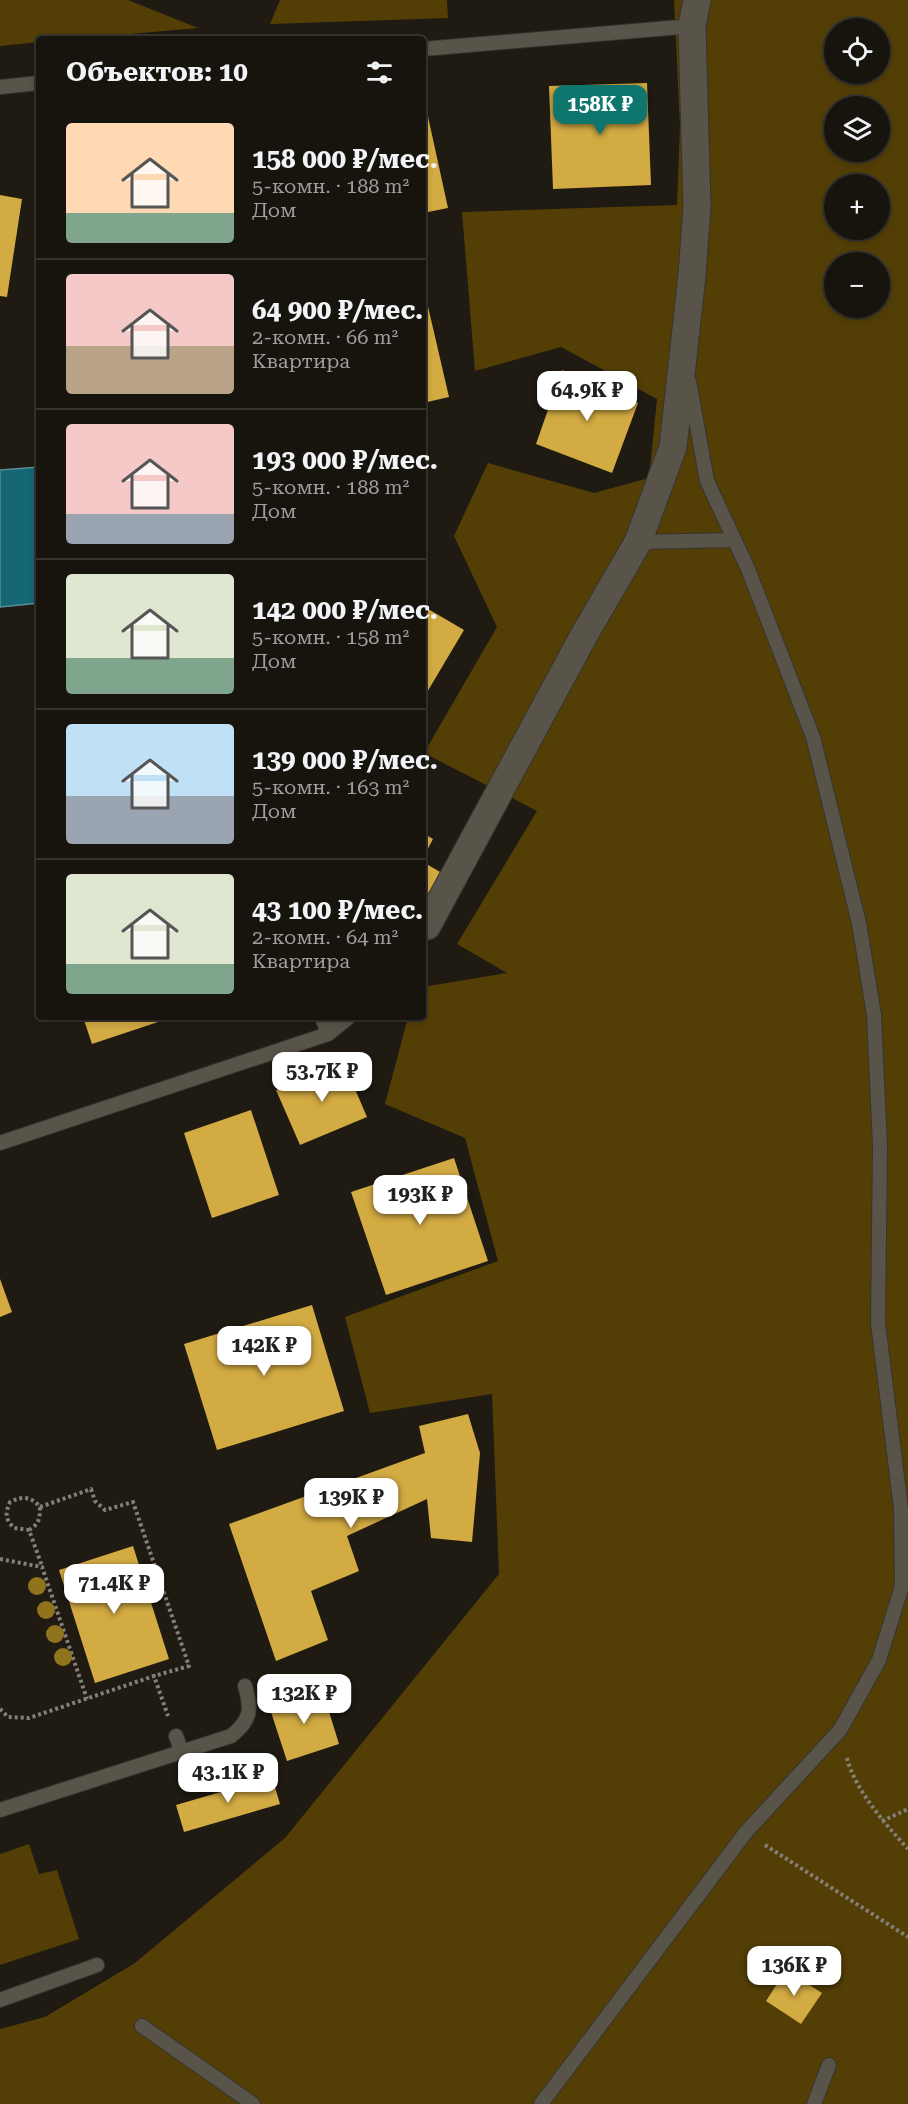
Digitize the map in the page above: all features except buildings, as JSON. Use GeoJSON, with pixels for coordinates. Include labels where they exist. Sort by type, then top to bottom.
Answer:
{"type":"FeatureCollection","features":[{"type":"Feature","properties":{"kind":"street"},"geometry":{"type":"LineString","coordinates":[[426,926],[583,637],[638,542],[673,447],[697,207],[695,13]]}},
{"type":"Feature","properties":{"kind":"lane"},"geometry":{"type":"LineString","coordinates":[[426,49],[695,13]]}},
{"type":"Feature","properties":{"kind":"lane"},"geometry":{"type":"LineString","coordinates":[[0,87],[36,83]]}},
{"type":"Feature","properties":{"kind":"lane"},"geometry":{"type":"LineString","coordinates":[[541,2104],[746,1832],[840,1730],[879,1660],[902,1586],[901,1509],[878,1323],[880,1146],[874,1015],[859,923],[813,737],[735,540],[707,481],[683,348]]}},
{"type":"Feature","properties":{"kind":"lane"},"geometry":{"type":"LineString","coordinates":[[638,542],[735,540]]}},
{"type":"Feature","properties":{"kind":"lane"},"geometry":{"type":"LineString","coordinates":[[323,1020],[328,1034]]}},
{"type":"Feature","properties":{"kind":"lane"},"geometry":{"type":"LineString","coordinates":[[0,1143],[328,1034],[345,1020]]}},
{"type":"Feature","properties":{"kind":"lane"},"geometry":{"type":"LineString","coordinates":[[0,1810],[231,1736],[246,1724],[250,1704],[245,1686]]}},
{"type":"Feature","properties":{"kind":"lane"},"geometry":{"type":"LineString","coordinates":[[176,1736],[182,1753]]}},
{"type":"Feature","properties":{"kind":"lane"},"geometry":{"type":"LineString","coordinates":[[0,2000],[97,1965]]}},
{"type":"Feature","properties":{"kind":"lane"},"geometry":{"type":"LineString","coordinates":[[142,2026],[253,2104]]}},
{"type":"Feature","properties":{"kind":"lane"},"geometry":{"type":"LineString","coordinates":[[814,2104],[830,2064]]}},
{"type":"Feature","properties":{"kind":"path"},"geometry":{"type":"LineString","coordinates":[[0,1709],[8,1717],[29,1718],[189,1666],[133,1502],[105,1510],[95,1501],[91,1489],[40,1507]]}},
{"type":"Feature","properties":{"kind":"path"},"geometry":{"type":"LineString","coordinates":[[20,1497],[30,1498],[40,1507],[37,1525],[29,1530],[14,1528],[7,1518],[10,1502],[20,1497]]}},
{"type":"Feature","properties":{"kind":"path"},"geometry":{"type":"LineString","coordinates":[[0,1521],[7,1518]]}},
{"type":"Feature","properties":{"kind":"path"},"geometry":{"type":"LineString","coordinates":[[29,1530],[87,1699]]}},
{"type":"Feature","properties":{"kind":"path"},"geometry":{"type":"LineString","coordinates":[[0,1559],[42,1567]]}},
{"type":"Feature","properties":{"kind":"path"},"geometry":{"type":"LineString","coordinates":[[154,1676],[176,1736]]}},
{"type":"Feature","properties":{"kind":"path"},"geometry":{"type":"LineString","coordinates":[[840,1730],[849,1769],[882,1821],[908,1849]]}},
{"type":"Feature","properties":{"kind":"path"},"geometry":{"type":"LineString","coordinates":[[882,1821],[908,1809]]}},
{"type":"Feature","properties":{"kind":"path"},"geometry":{"type":"LineString","coordinates":[[746,1832],[908,1937]]}},
{"type":"Feature","properties":{"kind":"shaded area"},"geometry":{"type":"Polygon","coordinates":[[[0,0],[128,0],[198,28],[108,36],[36,36],[36,42],[0,46],[0,0]]]}},
{"type":"Feature","properties":{"kind":"shaded area"},"geometry":{"type":"Polygon","coordinates":[[[280,0],[447,0],[448,18],[270,24],[280,0]]]}},
{"type":"Feature","properties":{"kind":"shaded area"},"geometry":{"type":"Polygon","coordinates":[[[674,0],[908,0],[908,2104],[0,2104],[0,2029],[45,2017],[135,1963],[285,1838],[499,1574],[492,1394],[370,1413],[345,1317],[498,1261],[465,1138],[385,1104],[407,1020],[426,1020],[426,986],[507,973],[457,944],[537,811],[426,754],[426,750],[497,627],[454,536],[488,463],[594,493],[649,478],[657,399],[561,347],[475,371],[462,212],[677,205],[680,126],[674,0]]]}},
{"type":"Feature","properties":{"kind":"shaded area"},"geometry":{"type":"Polygon","coordinates":[[[29,1844],[39,1874],[57,1870],[79,1939],[0,1965],[0,1854],[29,1844]]]}},
{"type":"Feature","properties":{"kind":"water"},"geometry":{"type":"Polygon","coordinates":[[[36,467],[36,603],[0,607],[0,470],[36,467]]]}}]}
